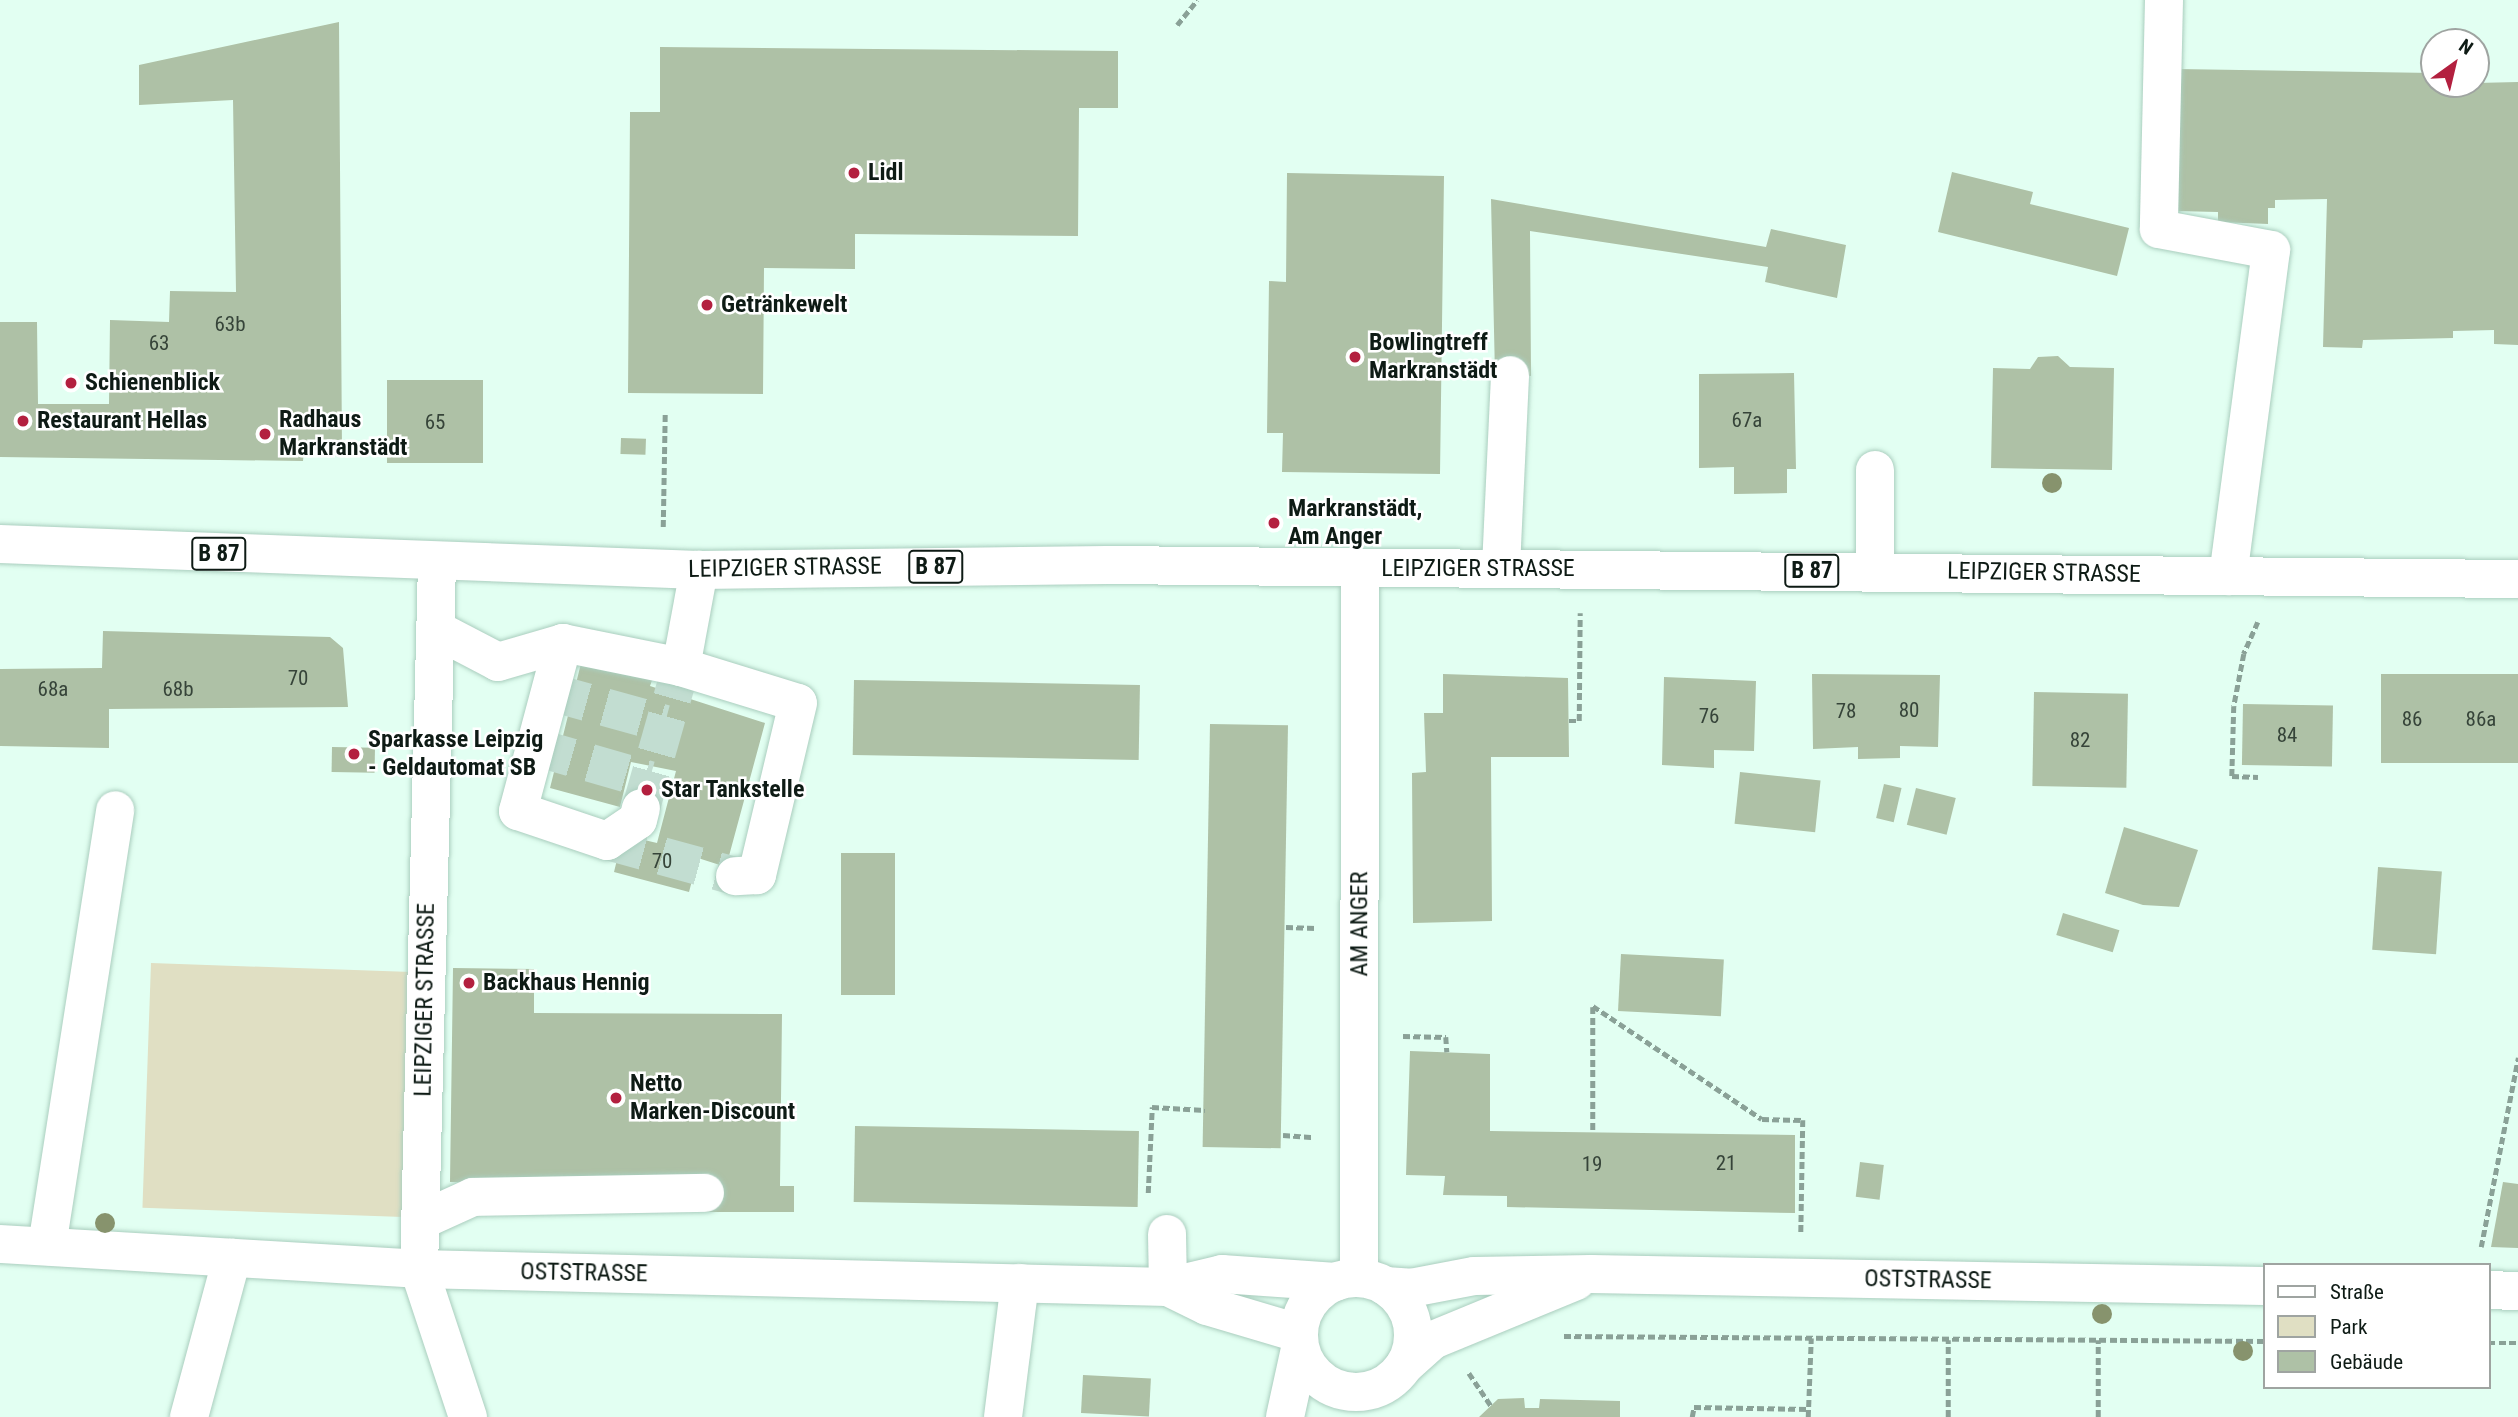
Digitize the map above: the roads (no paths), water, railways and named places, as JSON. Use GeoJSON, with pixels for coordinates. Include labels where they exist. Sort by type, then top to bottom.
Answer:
{"type":"FeatureCollection","features":[{"type":"Feature","properties":{"kind":"street"},"geometry":{"type":"LineString","coordinates":[[2164,0],[2159,229],[2271,250],[2228,576]]}},
{"type":"Feature","properties":{"kind":"street"},"geometry":{"type":"LineString","coordinates":[[1501,567],[1510,375]]}},
{"type":"Feature","properties":{"kind":"street"},"geometry":{"type":"LineString","coordinates":[[1875,470],[1875,572]]}},
{"type":"Feature","properties":{"kind":"street","name":"LEIPZIGER STRASSE"},"geometry":{"type":"LineString","coordinates":[[0,544],[437,563],[681,570],[1107,565],[2518,579]]}},
{"type":"Feature","properties":{"kind":"street","name":"LEIPZIGER STRASSE"},"geometry":{"type":"LineString","coordinates":[[437,563],[419,1269],[468,1417]]}},
{"type":"Feature","properties":{"kind":"street","name":"AM ANGER"},"geometry":{"type":"LineString","coordinates":[[1360,569],[1360,1282]]}},
{"type":"Feature","properties":{"kind":"street"},"geometry":{"type":"LineString","coordinates":[[681,570],[681,667]]}},
{"type":"Feature","properties":{"kind":"street"},"geometry":{"type":"LineString","coordinates":[[435,629],[498,662],[563,643],[681,667],[798,703],[757,875],[736,876]]}},
{"type":"Feature","properties":{"kind":"street"},"geometry":{"type":"LineString","coordinates":[[563,643],[518,811],[607,841],[638,820],[641,808]]}},
{"type":"Feature","properties":{"kind":"street"},"geometry":{"type":"LineString","coordinates":[[47,1246],[114,810]]}},
{"type":"Feature","properties":{"kind":"street"},"geometry":{"type":"LineString","coordinates":[[420,1221],[473,1197],[705,1193]]}},
{"type":"Feature","properties":{"kind":"street"},"geometry":{"type":"LineString","coordinates":[[1167,1234],[1168,1287]]}},
{"type":"Feature","properties":{"kind":"street","name":"OSTSTRASSE"},"geometry":{"type":"LineString","coordinates":[[0,1244],[419,1269],[1168,1287],[1222,1274],[1360,1282],[1411,1288],[1474,1276],[1584,1274],[2262,1286]]}},
{"type":"Feature","properties":{"kind":"street"},"geometry":{"type":"LineString","coordinates":[[189,1417],[232,1258]]}},
{"type":"Feature","properties":{"kind":"street","name":"OSTSTRASSE"},"geometry":{"type":"LineString","coordinates":[[1168,1287],[1207,1306],[1299,1341],[1320,1380],[1336,1389],[1373,1390],[1397,1373],[1433,1340],[1584,1274]]}},
{"type":"Feature","properties":{"kind":"street"},"geometry":{"type":"LineString","coordinates":[[1285,1417],[1309,1301],[1360,1282],[1408,1313],[1413,1331],[1397,1373],[1360,1417]]}},
{"type":"Feature","properties":{"kind":"street"},"geometry":{"type":"LineString","coordinates":[[999,1414],[1020,1283]]}},
{"type":"Feature","properties":{"kind":"street"},"geometry":{"type":"LineString","coordinates":[[2490,1290],[2518,1291]]}},
{"type":"Feature","properties":{"kind":"tunnel"},"geometry":{"type":"LineString","coordinates":[[641,808],[681,667]]}},
{"type":"Feature","properties":{"kind":"tunnel"},"geometry":{"type":"LineString","coordinates":[[550,692],[665,724]]}},
{"type":"Feature","properties":{"kind":"tunnel"},"geometry":{"type":"LineString","coordinates":[[535,747],[649,780]]}},
{"type":"Feature","properties":{"kind":"tunnel"},"geometry":{"type":"LineString","coordinates":[[607,841],[735,876]]}},
{"type":"Feature","properties":{"kind":"place","name":"Lidl"},"geometry":{"type":"Point","coordinates":[854,173]}},
{"type":"Feature","properties":{"kind":"place","name":"Getränkewelt"},"geometry":{"type":"Point","coordinates":[707,305]}},
{"type":"Feature","properties":{"kind":"place","name":"Bowlingtreff Markranstädt"},"geometry":{"type":"Point","coordinates":[1355,357]}},
{"type":"Feature","properties":{"kind":"place","name":"Schienenblick"},"geometry":{"type":"Point","coordinates":[71,383]}},
{"type":"Feature","properties":{"kind":"place","name":"Restaurant Hellas"},"geometry":{"type":"Point","coordinates":[23,421]}},
{"type":"Feature","properties":{"kind":"place","name":"Radhaus Markranstädt"},"geometry":{"type":"Point","coordinates":[265,434]}},
{"type":"Feature","properties":{"kind":"place","name":"Markranstädt, Am Anger"},"geometry":{"type":"Point","coordinates":[1274,523]}},
{"type":"Feature","properties":{"kind":"place","name":"Sparkasse Leipzig - Geldautomat SB"},"geometry":{"type":"Point","coordinates":[354,754]}},
{"type":"Feature","properties":{"kind":"place","name":"Star Tankstelle"},"geometry":{"type":"Point","coordinates":[647,790]}},
{"type":"Feature","properties":{"kind":"place","name":"Backhaus Hennig"},"geometry":{"type":"Point","coordinates":[469,983]}},
{"type":"Feature","properties":{"kind":"place","name":"Netto Marken-Discount"},"geometry":{"type":"Point","coordinates":[616,1098]}}]}
